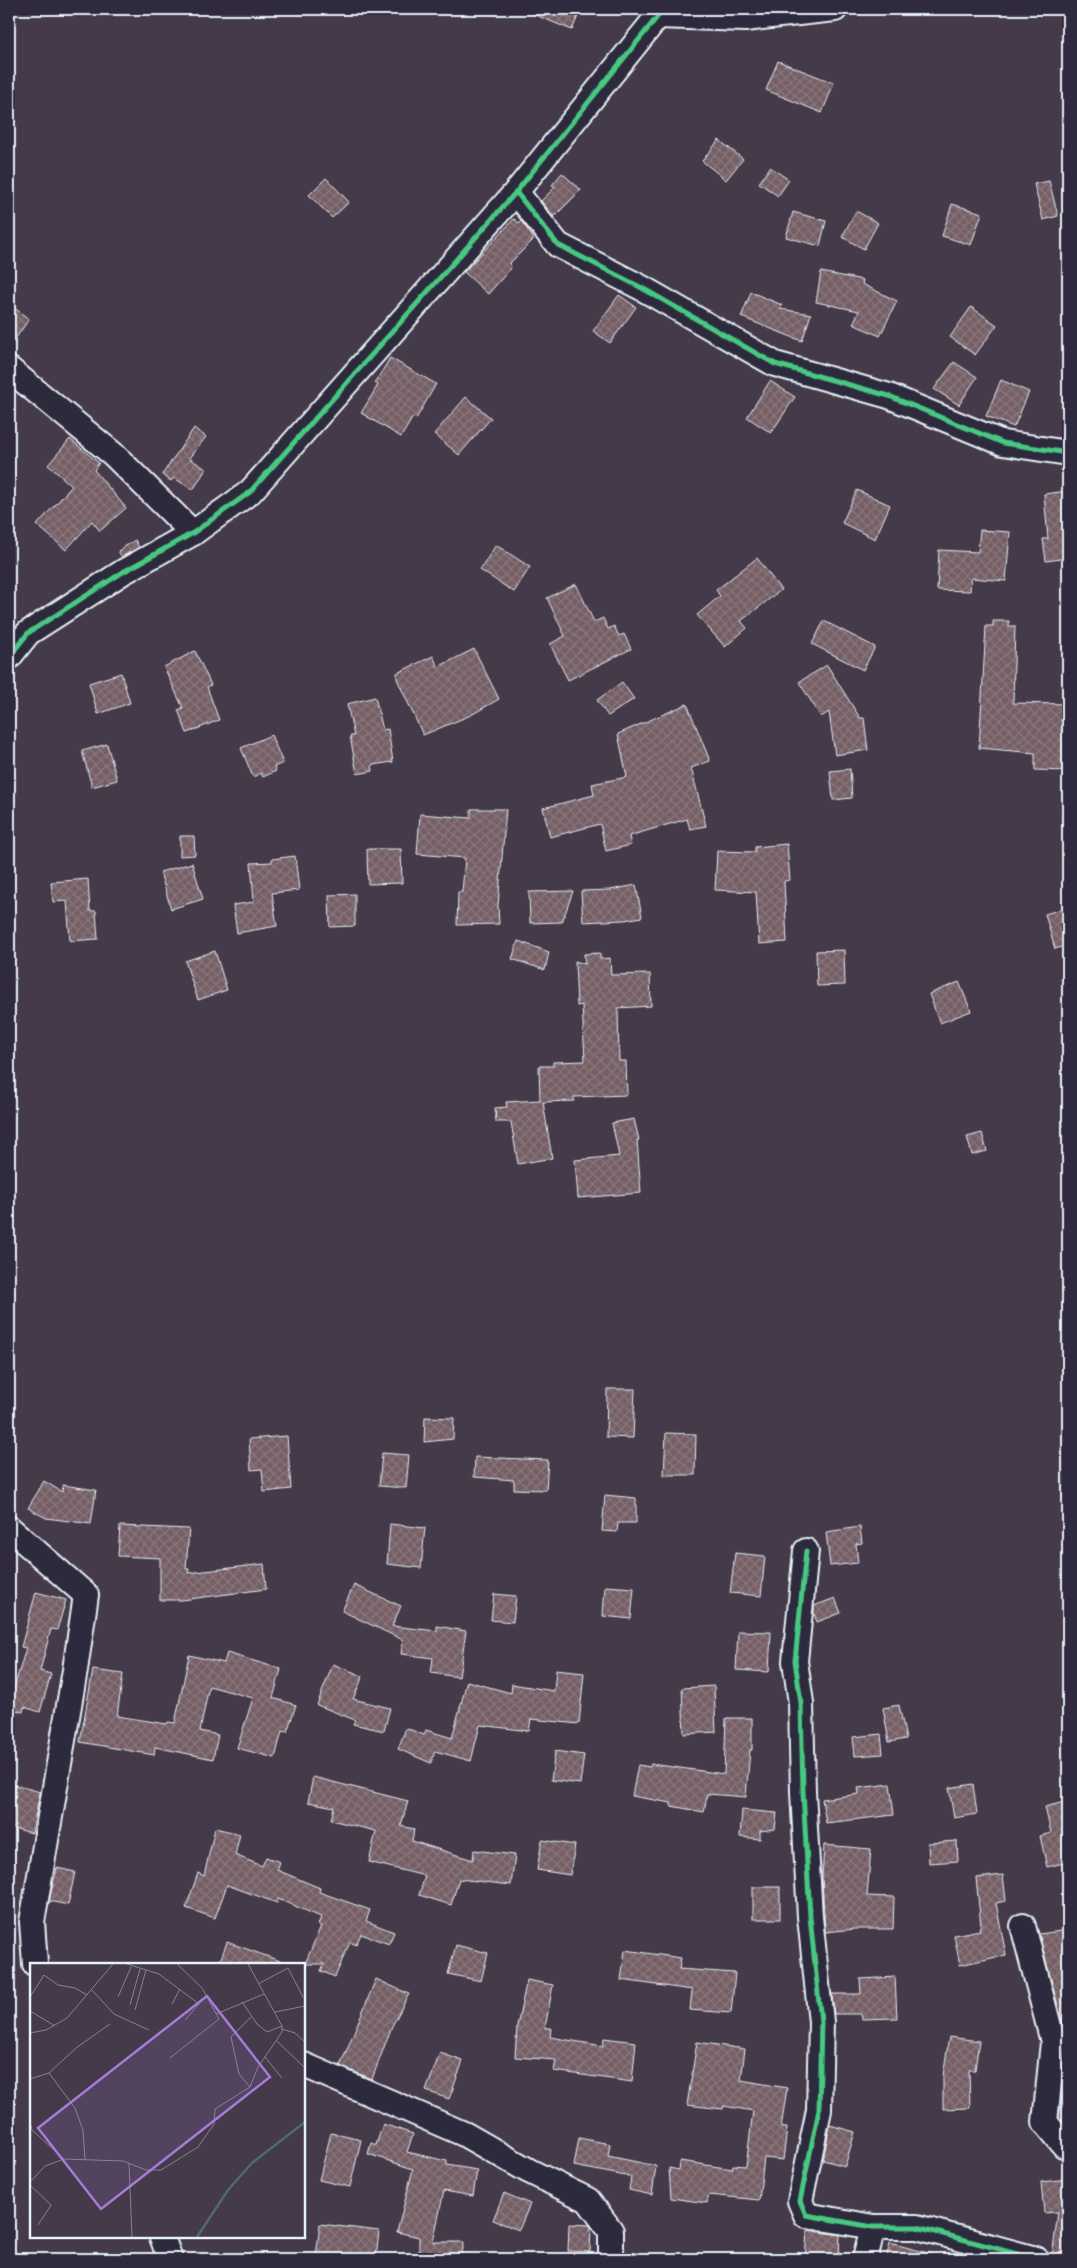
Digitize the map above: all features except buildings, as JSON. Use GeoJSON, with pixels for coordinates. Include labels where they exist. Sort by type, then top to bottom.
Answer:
{"type":"FeatureCollection","features":[{"type":"Feature","properties":{"kind":"street"},"geometry":{"type":"LineString","coordinates":[[9,657],[28,634],[123,572],[194,533],[250,492],[516,192],[659,13],[745,19],[835,9]]}},
{"type":"Feature","properties":{"kind":"street"},"geometry":{"type":"LineString","coordinates":[[516,192],[558,245],[642,288],[775,364],[889,396],[1003,443],[1068,453]]}},
{"type":"Feature","properties":{"kind":"street"},"geometry":{"type":"LineString","coordinates":[[9,369],[114,455],[194,533]]}},
{"type":"Feature","properties":{"kind":"street"},"geometry":{"type":"LineString","coordinates":[[9,1528],[86,1595],[76,1670],[32,1922],[35,1963]]}},
{"type":"Feature","properties":{"kind":"street"},"geometry":{"type":"LineString","coordinates":[[806,1551],[795,1662],[801,1703],[803,1792],[810,1917],[821,2022],[819,2110],[800,2201],[806,2215],[873,2228],[916,2227],[1036,2259]]}},
{"type":"Feature","properties":{"kind":"street"},"geometry":{"type":"LineString","coordinates":[[1023,1926],[1053,2042],[1045,2122],[1064,2145],[1068,2144]]}},
{"type":"Feature","properties":{"kind":"street"},"geometry":{"type":"LineString","coordinates":[[305,2064],[464,2134],[529,2171],[588,2200],[610,2231],[611,2259]]}},
{"type":"Feature","properties":{"kind":"street"},"geometry":{"type":"LineString","coordinates":[[865,2259],[873,2228]]}},
{"type":"Feature","properties":{"kind":"street"},"geometry":{"type":"LineString","coordinates":[[162,2238],[170,2259]]}},
{"type":"Feature","properties":{"kind":"cycle path"},"geometry":{"type":"LineString","coordinates":[[9,657],[28,633],[123,572],[193,533],[250,492],[516,192],[658,16],[661,9]]}},
{"type":"Feature","properties":{"kind":"cycle path"},"geometry":{"type":"LineString","coordinates":[[516,192],[558,245],[642,288],[775,364],[889,396],[1003,443],[1068,453]]}},
{"type":"Feature","properties":{"kind":"cycle path"},"geometry":{"type":"LineString","coordinates":[[806,1551],[795,1661],[801,1703],[803,1792],[810,1917],[821,2022],[819,2110],[800,2201],[806,2215],[873,2227],[917,2227],[1036,2259]]}}]}
